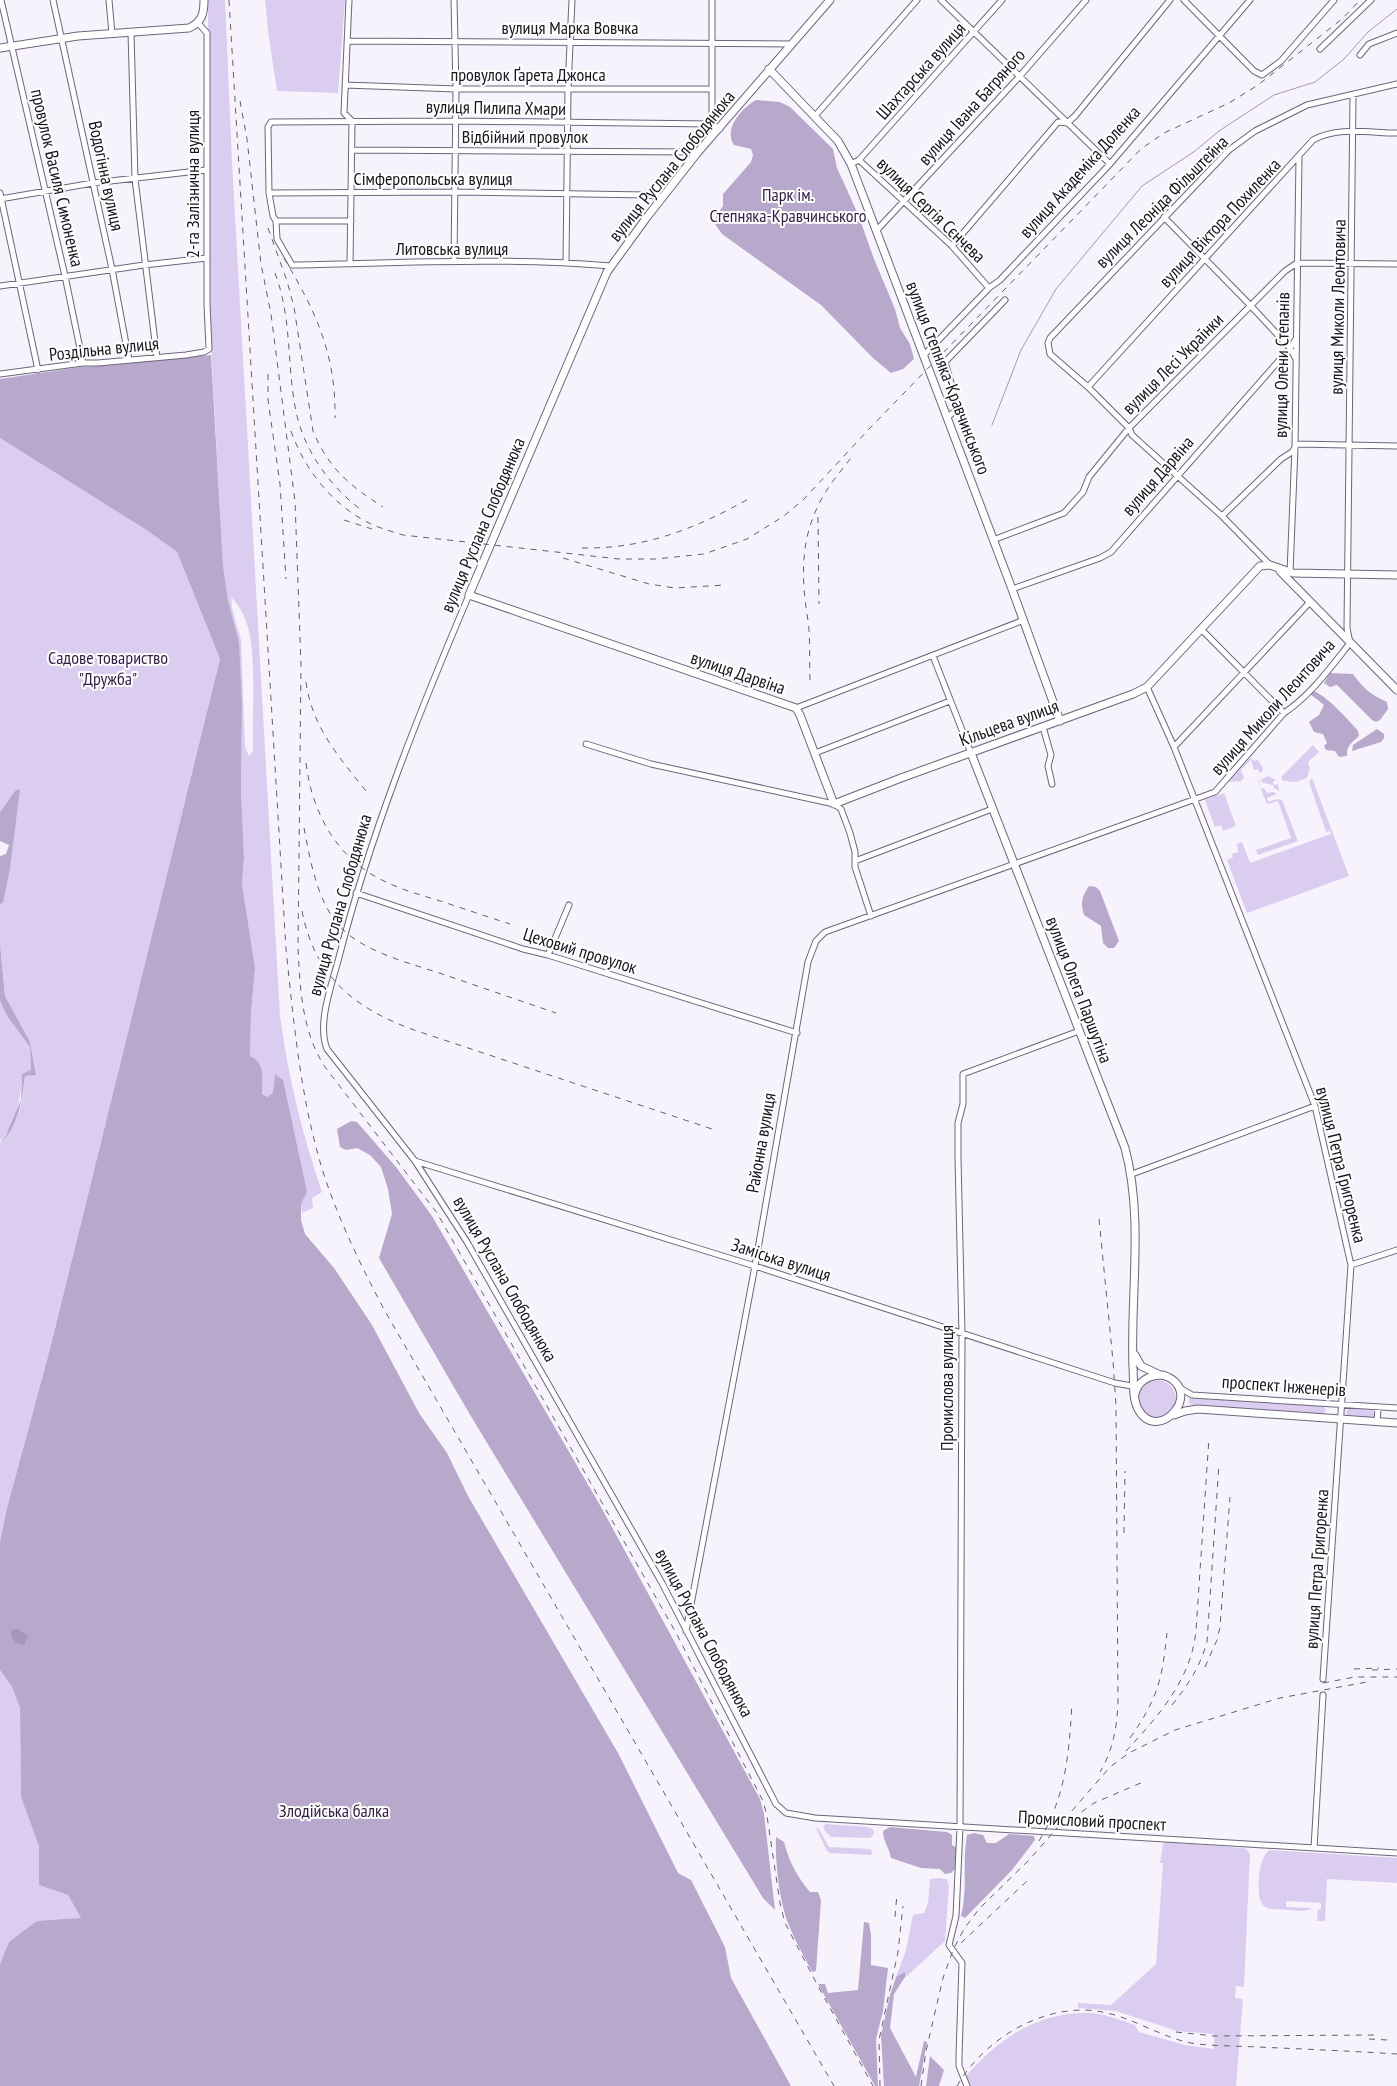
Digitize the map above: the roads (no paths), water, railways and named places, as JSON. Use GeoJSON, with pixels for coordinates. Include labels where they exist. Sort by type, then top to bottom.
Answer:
{"type":"FeatureCollection","features":[{"type":"Feature","properties":{"kind":"street","name":"провулок Василя Симоненка"},"geometry":{"type":"LineString","coordinates":[[1,0],[46,191],[83,363]]}},
{"type":"Feature","properties":{"kind":"street","name":"Водогінна вулиця"},"geometry":{"type":"LineString","coordinates":[[53,0],[94,183],[129,360]]}},
{"type":"Feature","properties":{"kind":"street"},"geometry":{"type":"LineString","coordinates":[[110,0],[112,34]]}},
{"type":"Feature","properties":{"kind":"street"},"geometry":{"type":"LineString","coordinates":[[0,48],[62,38],[181,30],[196,24],[204,12],[204,0]]}},
{"type":"Feature","properties":{"kind":"street"},"geometry":{"type":"LineString","coordinates":[[349,0],[344,112],[352,121],[350,264]]}},
{"type":"Feature","properties":{"kind":"street"},"geometry":{"type":"LineString","coordinates":[[454,0],[456,42],[454,262]]}},
{"type":"Feature","properties":{"kind":"street"},"geometry":{"type":"LineString","coordinates":[[566,263],[567,123],[572,0]]}},
{"type":"Feature","properties":{"kind":"street"},"geometry":{"type":"LineString","coordinates":[[712,0],[712,124],[720,129]]}},
{"type":"Feature","properties":{"kind":"street","name":"вулиця Руслана Слободянюка"},"geometry":{"type":"LineString","coordinates":[[786,1813],[772,1798],[662,1583],[467,1242],[415,1161],[327,1049],[322,1036],[333,979],[356,893],[402,755],[606,272],[698,152],[720,129],[830,0]]}},
{"type":"Feature","properties":{"kind":"street"},"geometry":{"type":"LineString","coordinates":[[815,116],[917,0]]}},
{"type":"Feature","properties":{"kind":"street"},"geometry":{"type":"LineString","coordinates":[[941,0],[1110,164]]}},
{"type":"Feature","properties":{"kind":"street","name":"Шахтарська вулиця"},"geometry":{"type":"LineString","coordinates":[[859,160],[1002,0]]}},
{"type":"Feature","properties":{"kind":"street","name":"вулиця Івана Багряного"},"geometry":{"type":"LineString","coordinates":[[876,231],[1019,76],[1086,0]]}},
{"type":"Feature","properties":{"kind":"street"},"geometry":{"type":"LineString","coordinates":[[952,246],[1058,122],[1067,123],[1075,116],[1170,0]]}},
{"type":"Feature","properties":{"kind":"street"},"geometry":{"type":"LineString","coordinates":[[1184,0],[1254,72],[1262,76],[1281,61],[1334,0]]}},
{"type":"Feature","properties":{"kind":"street","name":"вулиця Академіка Доленка"},"geometry":{"type":"LineString","coordinates":[[924,355],[989,288],[1000,280],[1110,164],[1250,0]]}},
{"type":"Feature","properties":{"kind":"street"},"geometry":{"type":"LineString","coordinates":[[1320,49],[1371,0]]}},
{"type":"Feature","properties":{"kind":"street","name":"2-га Залізнична вулиця"},"geometry":{"type":"LineString","coordinates":[[196,24],[207,34],[206,258],[209,349]]}},
{"type":"Feature","properties":{"kind":"street"},"geometry":{"type":"LineString","coordinates":[[131,32],[135,179],[144,265],[157,358]]}},
{"type":"Feature","properties":{"kind":"street"},"geometry":{"type":"LineString","coordinates":[[1360,55],[1369,44],[1397,33]]}},
{"type":"Feature","properties":{"kind":"street","name":"вулиця Марка Вовчка"},"geometry":{"type":"LineString","coordinates":[[347,40],[792,44]]}},
{"type":"Feature","properties":{"kind":"street","name":"вулиця Степняка-Кравчинського"},"geometry":{"type":"LineString","coordinates":[[770,69],[838,141],[851,164],[1024,620],[1060,721]]}},
{"type":"Feature","properties":{"kind":"street","name":"вулиця Леоніда Фільштейна"},"geometry":{"type":"LineString","coordinates":[[1088,387],[1050,354],[1048,343],[1050,338],[1229,150],[1255,131],[1307,105],[1397,84]]}},
{"type":"Feature","properties":{"kind":"street","name":"провулок Ґарета Джонса"},"geometry":{"type":"LineString","coordinates":[[344,85],[456,89],[712,89]]}},
{"type":"Feature","properties":{"kind":"street","name":"вулиця Миколи Леонтовича"},"geometry":{"type":"LineString","coordinates":[[871,916],[1215,792],[1284,713],[1310,689],[1350,643],[1347,628],[1353,95]]}},
{"type":"Feature","properties":{"kind":"street","name":"вулиця Пилипа Хмари"},"geometry":{"type":"LineString","coordinates":[[269,194],[268,127],[271,122],[456,121],[712,124]]}},
{"type":"Feature","properties":{"kind":"street","name":"вулиця Віктора Похиленка"},"geometry":{"type":"LineString","coordinates":[[1088,387],[1300,157],[1313,140],[1324,134],[1334,132],[1397,133]]}},
{"type":"Feature","properties":{"kind":"street","name":"Відбійний провулок"},"geometry":{"type":"LineString","coordinates":[[352,150],[698,152]]}},
{"type":"Feature","properties":{"kind":"street","name":"вулиця Олени Степанів"},"geometry":{"type":"LineString","coordinates":[[1290,573],[1295,447],[1300,157]]}},
{"type":"Feature","properties":{"kind":"street","name":"вулиця Сергія Сєнчева"},"geometry":{"type":"LineString","coordinates":[[851,164],[859,160],[952,246],[989,288]]}},
{"type":"Feature","properties":{"kind":"street"},"geometry":{"type":"LineString","coordinates":[[38,370],[0,197],[94,183],[206,170]]}},
{"type":"Feature","properties":{"kind":"street","name":"Сімферопольська вулиця"},"geometry":{"type":"LineString","coordinates":[[269,194],[455,192],[657,195],[663,197]]}},
{"type":"Feature","properties":{"kind":"street"},"geometry":{"type":"LineString","coordinates":[[269,194],[273,216],[276,221],[351,221]]}},
{"type":"Feature","properties":{"kind":"street"},"geometry":{"type":"LineString","coordinates":[[1164,217],[1250,305],[1290,348],[1296,358]]}},
{"type":"Feature","properties":{"kind":"street","name":"Литовська вулиця"},"geometry":{"type":"LineString","coordinates":[[276,221],[277,239],[292,265],[454,262],[566,263],[611,266]]}},
{"type":"Feature","properties":{"kind":"street"},"geometry":{"type":"LineString","coordinates":[[0,286],[112,269],[206,258]]}},
{"type":"Feature","properties":{"kind":"street"},"geometry":{"type":"LineString","coordinates":[[1297,263],[1397,264]]}},
{"type":"Feature","properties":{"kind":"street","name":"вулиця Лесі Українки"},"geometry":{"type":"LineString","coordinates":[[993,540],[1064,513],[1083,492],[1089,477],[1129,428],[1250,305],[1285,271],[1297,263]]}},
{"type":"Feature","properties":{"kind":"street"},"geometry":{"type":"LineString","coordinates":[[947,418],[958,408],[945,362],[1005,300]]}},
{"type":"Feature","properties":{"kind":"street","name":"вулиця Дарвіна"},"geometry":{"type":"LineString","coordinates":[[1012,589],[1100,558],[1121,543],[1177,475],[1297,339]]}},
{"type":"Feature","properties":{"kind":"street","name":"Роздільна вулиця"},"geometry":{"type":"LineString","coordinates":[[0,374],[83,363],[157,358],[204,352],[209,349]]}},
{"type":"Feature","properties":{"kind":"street"},"geometry":{"type":"LineString","coordinates":[[1088,387],[1129,428],[1132,435],[1222,516],[1270,565],[1290,573],[1397,575]]}},
{"type":"Feature","properties":{"kind":"street"},"geometry":{"type":"LineString","coordinates":[[1222,516],[1281,459],[1289,455],[1299,443],[1397,446]]}},
{"type":"Feature","properties":{"kind":"street","name":"Кільцева вулиця"},"geometry":{"type":"LineString","coordinates":[[834,804],[1133,694],[1147,687],[1257,568],[1263,564],[1270,565]]}},
{"type":"Feature","properties":{"kind":"street"},"geometry":{"type":"LineString","coordinates":[[1277,568],[1397,690]]}},
{"type":"Feature","properties":{"kind":"street","name":"вулиця Дарвіна"},"geometry":{"type":"LineString","coordinates":[[468,595],[796,708],[1024,620]]}},
{"type":"Feature","properties":{"kind":"street"},"geometry":{"type":"LineString","coordinates":[[1174,747],[1310,602]]}},
{"type":"Feature","properties":{"kind":"street"},"geometry":{"type":"LineString","coordinates":[[1201,629],[1284,713]]}},
{"type":"Feature","properties":{"kind":"street","name":"вулиця Олега Паршутіна"},"geometry":{"type":"LineString","coordinates":[[933,656],[1125,1148],[1132,1174],[1134,1221],[1133,1348],[1135,1389]]}},
{"type":"Feature","properties":{"kind":"street","name":"вулиця Петра Григоренка"},"geometry":{"type":"LineString","coordinates":[[1147,687],[1174,747],[1315,1106],[1351,1266],[1323,1679]]}},
{"type":"Feature","properties":{"kind":"street"},"geometry":{"type":"LineString","coordinates":[[815,753],[950,701]]}},
{"type":"Feature","properties":{"kind":"street"},"geometry":{"type":"LineString","coordinates":[[796,708],[834,804]]}},
{"type":"Feature","properties":{"kind":"street"},"geometry":{"type":"LineString","coordinates":[[1043,727],[1051,755],[1048,766],[1052,784]]}},
{"type":"Feature","properties":{"kind":"street"},"geometry":{"type":"LineString","coordinates":[[586,744],[651,764],[834,804],[841,809],[850,833],[855,867],[871,916]]}},
{"type":"Feature","properties":{"kind":"street"},"geometry":{"type":"LineString","coordinates":[[855,860],[992,809]]}},
{"type":"Feature","properties":{"kind":"street","name":"Цеховий провулок"},"geometry":{"type":"LineString","coordinates":[[356,893],[523,949],[548,955],[797,1033]]}},
{"type":"Feature","properties":{"kind":"street"},"geometry":{"type":"LineString","coordinates":[[548,955],[569,905]]}},
{"type":"Feature","properties":{"kind":"street","name":"Районна вулиця"},"geometry":{"type":"LineString","coordinates":[[686,1631],[755,1266],[808,962],[816,941],[825,932],[871,916]]}},
{"type":"Feature","properties":{"kind":"street","name":"Промислова вулиця"},"geometry":{"type":"LineString","coordinates":[[949,1942],[956,1916],[960,1827],[962,1334],[958,1123],[963,1104],[963,1074],[1079,1031]]}},
{"type":"Feature","properties":{"kind":"street"},"geometry":{"type":"LineString","coordinates":[[1132,1174],[1315,1106]]}},
{"type":"Feature","properties":{"kind":"street","name":"Заміська вулиця"},"geometry":{"type":"LineString","coordinates":[[415,1161],[755,1266],[1135,1389]]}},
{"type":"Feature","properties":{"kind":"street"},"geometry":{"type":"LineString","coordinates":[[1351,1266],[1397,1250]]}},
{"type":"Feature","properties":{"kind":"street"},"geometry":{"type":"LineString","coordinates":[[1133,1348],[1141,1366],[1174,1381],[1186,1404],[1193,1409]]}},
{"type":"Feature","properties":{"kind":"street"},"geometry":{"type":"LineString","coordinates":[[1162,1375],[1148,1377],[1135,1389],[1138,1409],[1143,1416],[1150,1420],[1158,1421],[1172,1416],[1179,1406],[1180,1392]]}},
{"type":"Feature","properties":{"kind":"street","name":"проспект Інженерів"},"geometry":{"type":"LineString","coordinates":[[1174,1381],[1183,1390],[1192,1395],[1397,1408]]}},
{"type":"Feature","properties":{"kind":"street"},"geometry":{"type":"LineString","coordinates":[[1377,1422],[1378,1407]]}},
{"type":"Feature","properties":{"kind":"street","name":"проспект Інженерів"},"geometry":{"type":"LineString","coordinates":[[1172,1416],[1193,1409],[1397,1423]]}},
{"type":"Feature","properties":{"kind":"street"},"geometry":{"type":"LineString","coordinates":[[1314,1848],[1323,1695]]}},
{"type":"Feature","properties":{"kind":"street","name":"Промисловий проспект"},"geometry":{"type":"LineString","coordinates":[[786,1813],[815,1818],[1397,1854]]}},
{"type":"Feature","properties":{"kind":"street"},"geometry":{"type":"LineString","coordinates":[[942,1947],[949,1942],[950,1948],[960,1958],[962,1963],[958,2056],[959,2066],[967,2086]]}},
{"type":"Feature","properties":{"kind":"waterway"},"geometry":{"type":"LineString","coordinates":[[992,425],[1021,350],[1056,289],[1142,186],[1195,151],[1219,131],[1274,95],[1315,82],[1344,59],[1368,32],[1397,9]]}},
{"type":"Feature","properties":{"kind":"railway"},"geometry":{"type":"LineString","coordinates":[[229,0],[286,949],[304,1093],[325,1178],[345,1230],[386,1313],[834,2086]]}},
{"type":"Feature","properties":{"kind":"railway"},"geometry":{"type":"LineString","coordinates":[[291,431],[304,460],[313,474],[334,498],[373,525],[403,535],[619,559],[656,559],[704,554],[747,539],[784,516],[804,499],[870,428],[1141,149],[1164,133],[1229,103],[1258,85],[1342,19],[1360,0]]}},
{"type":"Feature","properties":{"kind":"railway"},"geometry":{"type":"LineString","coordinates":[[240,101],[247,139],[261,264],[271,314],[295,501],[301,665],[298,948],[301,994],[311,1039],[325,1067],[437,1213],[675,1631],[763,1801],[785,1923],[873,2086]]}},
{"type":"Feature","properties":{"kind":"railway"},"geometry":{"type":"LineString","coordinates":[[268,228],[294,307],[313,431],[326,456],[341,475],[383,507]]}},
{"type":"Feature","properties":{"kind":"railway"},"geometry":{"type":"LineString","coordinates":[[284,258],[306,297],[322,334],[332,374],[335,418]]}},
{"type":"Feature","properties":{"kind":"railway"},"geometry":{"type":"LineString","coordinates":[[275,273],[281,291],[287,327],[291,380],[301,430],[321,468],[339,490],[360,509]]}},
{"type":"Feature","properties":{"kind":"railway"},"geometry":{"type":"LineString","coordinates":[[268,374],[268,400],[280,484],[286,579]]}},
{"type":"Feature","properties":{"kind":"railway"},"geometry":{"type":"LineString","coordinates":[[810,680],[809,630],[803,571],[806,543],[809,529],[820,502],[830,485],[851,458]]}},
{"type":"Feature","properties":{"kind":"railway"},"geometry":{"type":"LineString","coordinates":[[582,548],[628,545],[670,534],[711,518],[752,497]]}},
{"type":"Feature","properties":{"kind":"railway"},"geometry":{"type":"LineString","coordinates":[[818,517],[819,604]]}},
{"type":"Feature","properties":{"kind":"railway"},"geometry":{"type":"LineString","coordinates":[[344,520],[372,529]]}},
{"type":"Feature","properties":{"kind":"railway"},"geometry":{"type":"LineString","coordinates":[[563,558],[649,584],[675,588],[725,585]]}},
{"type":"Feature","properties":{"kind":"railway"},"geometry":{"type":"LineString","coordinates":[[306,682],[314,713],[328,741],[366,791]]}},
{"type":"Feature","properties":{"kind":"railway"},"geometry":{"type":"LineString","coordinates":[[306,763],[309,782],[321,817],[340,847],[367,872],[415,893],[510,924]]}},
{"type":"Feature","properties":{"kind":"railway"},"geometry":{"type":"LineString","coordinates":[[304,828],[311,865],[323,901],[336,922],[346,933],[373,950],[556,1013]]}},
{"type":"Feature","properties":{"kind":"railway"},"geometry":{"type":"LineString","coordinates":[[302,911],[308,934],[327,972],[340,987],[373,1011],[414,1030],[715,1130]]}},
{"type":"Feature","properties":{"kind":"railway"},"geometry":{"type":"LineString","coordinates":[[1099,1219],[1116,1405],[1118,1702],[1114,1739],[1100,1772]]}},
{"type":"Feature","properties":{"kind":"railway"},"geometry":{"type":"LineString","coordinates":[[1126,1751],[1172,1696],[1181,1680],[1193,1648],[1196,1630],[1209,1438]]}},
{"type":"Feature","properties":{"kind":"railway"},"geometry":{"type":"LineString","coordinates":[[1172,1705],[1193,1675],[1201,1660],[1207,1642],[1219,1464]]}},
{"type":"Feature","properties":{"kind":"railway"},"geometry":{"type":"LineString","coordinates":[[1124,1533],[1125,1471]]}},
{"type":"Feature","properties":{"kind":"railway"},"geometry":{"type":"LineString","coordinates":[[1205,1667],[1217,1640],[1220,1627],[1230,1497]]}},
{"type":"Feature","properties":{"kind":"railway"},"geometry":{"type":"LineString","coordinates":[[1130,1738],[1153,1700],[1163,1664],[1167,1633]]}},
{"type":"Feature","properties":{"kind":"railway"},"geometry":{"type":"LineString","coordinates":[[1354,1669],[1379,1668]]}},
{"type":"Feature","properties":{"kind":"railway"},"geometry":{"type":"LineString","coordinates":[[1372,1670],[1397,1669]]}},
{"type":"Feature","properties":{"kind":"railway"},"geometry":{"type":"LineString","coordinates":[[1323,1683],[1355,1677],[1397,1677]]}},
{"type":"Feature","properties":{"kind":"railway"},"geometry":{"type":"LineString","coordinates":[[921,2086],[926,2051],[943,1978],[953,1950],[964,1929],[979,1909],[1030,1859],[1110,1767],[1129,1753],[1175,1730],[1280,1698],[1367,1682]]}},
{"type":"Feature","properties":{"kind":"railway"},"geometry":{"type":"LineString","coordinates":[[1039,1841],[1061,1791],[1067,1757],[1072,1703]]}},
{"type":"Feature","properties":{"kind":"railway"},"geometry":{"type":"LineString","coordinates":[[1072,1819],[1094,1803],[1143,1782]]}},
{"type":"Feature","properties":{"kind":"railway"},"geometry":{"type":"LineString","coordinates":[[961,1943],[1027,1881]]}},
{"type":"Feature","properties":{"kind":"railway"},"geometry":{"type":"LineString","coordinates":[[895,1917],[897,1894]]}},
{"type":"Feature","properties":{"kind":"railway"},"geometry":{"type":"LineString","coordinates":[[880,2086],[879,2040],[898,1952],[903,1906]]}},
{"type":"Feature","properties":{"kind":"railway"},"geometry":{"type":"LineString","coordinates":[[957,2086],[969,2068],[984,2052],[1021,2026],[1042,2017],[1063,2012],[1085,2010],[1118,2016],[1174,2038],[1197,2044],[1397,2054]]}},
{"type":"Feature","properties":{"kind":"railway"},"geometry":{"type":"LineString","coordinates":[[1176,2032],[1214,2036],[1376,2035]]}},
{"type":"Feature","properties":{"kind":"railway"},"geometry":{"type":"LineString","coordinates":[[1369,2039],[1388,2040]]}},
{"type":"Feature","properties":{"kind":"park label","name":"Парк ім. Степняка-Кравчинського"},"geometry":{"type":"Point","coordinates":[788,205]}},
{"type":"Feature","properties":{"kind":"park label","name":"Садове товариство \"Дружба\""},"geometry":{"type":"Point","coordinates":[108,668]}},
{"type":"Feature","properties":{"kind":"park label","name":"Злодійська балка"},"geometry":{"type":"Point","coordinates":[334,1811]}}]}
